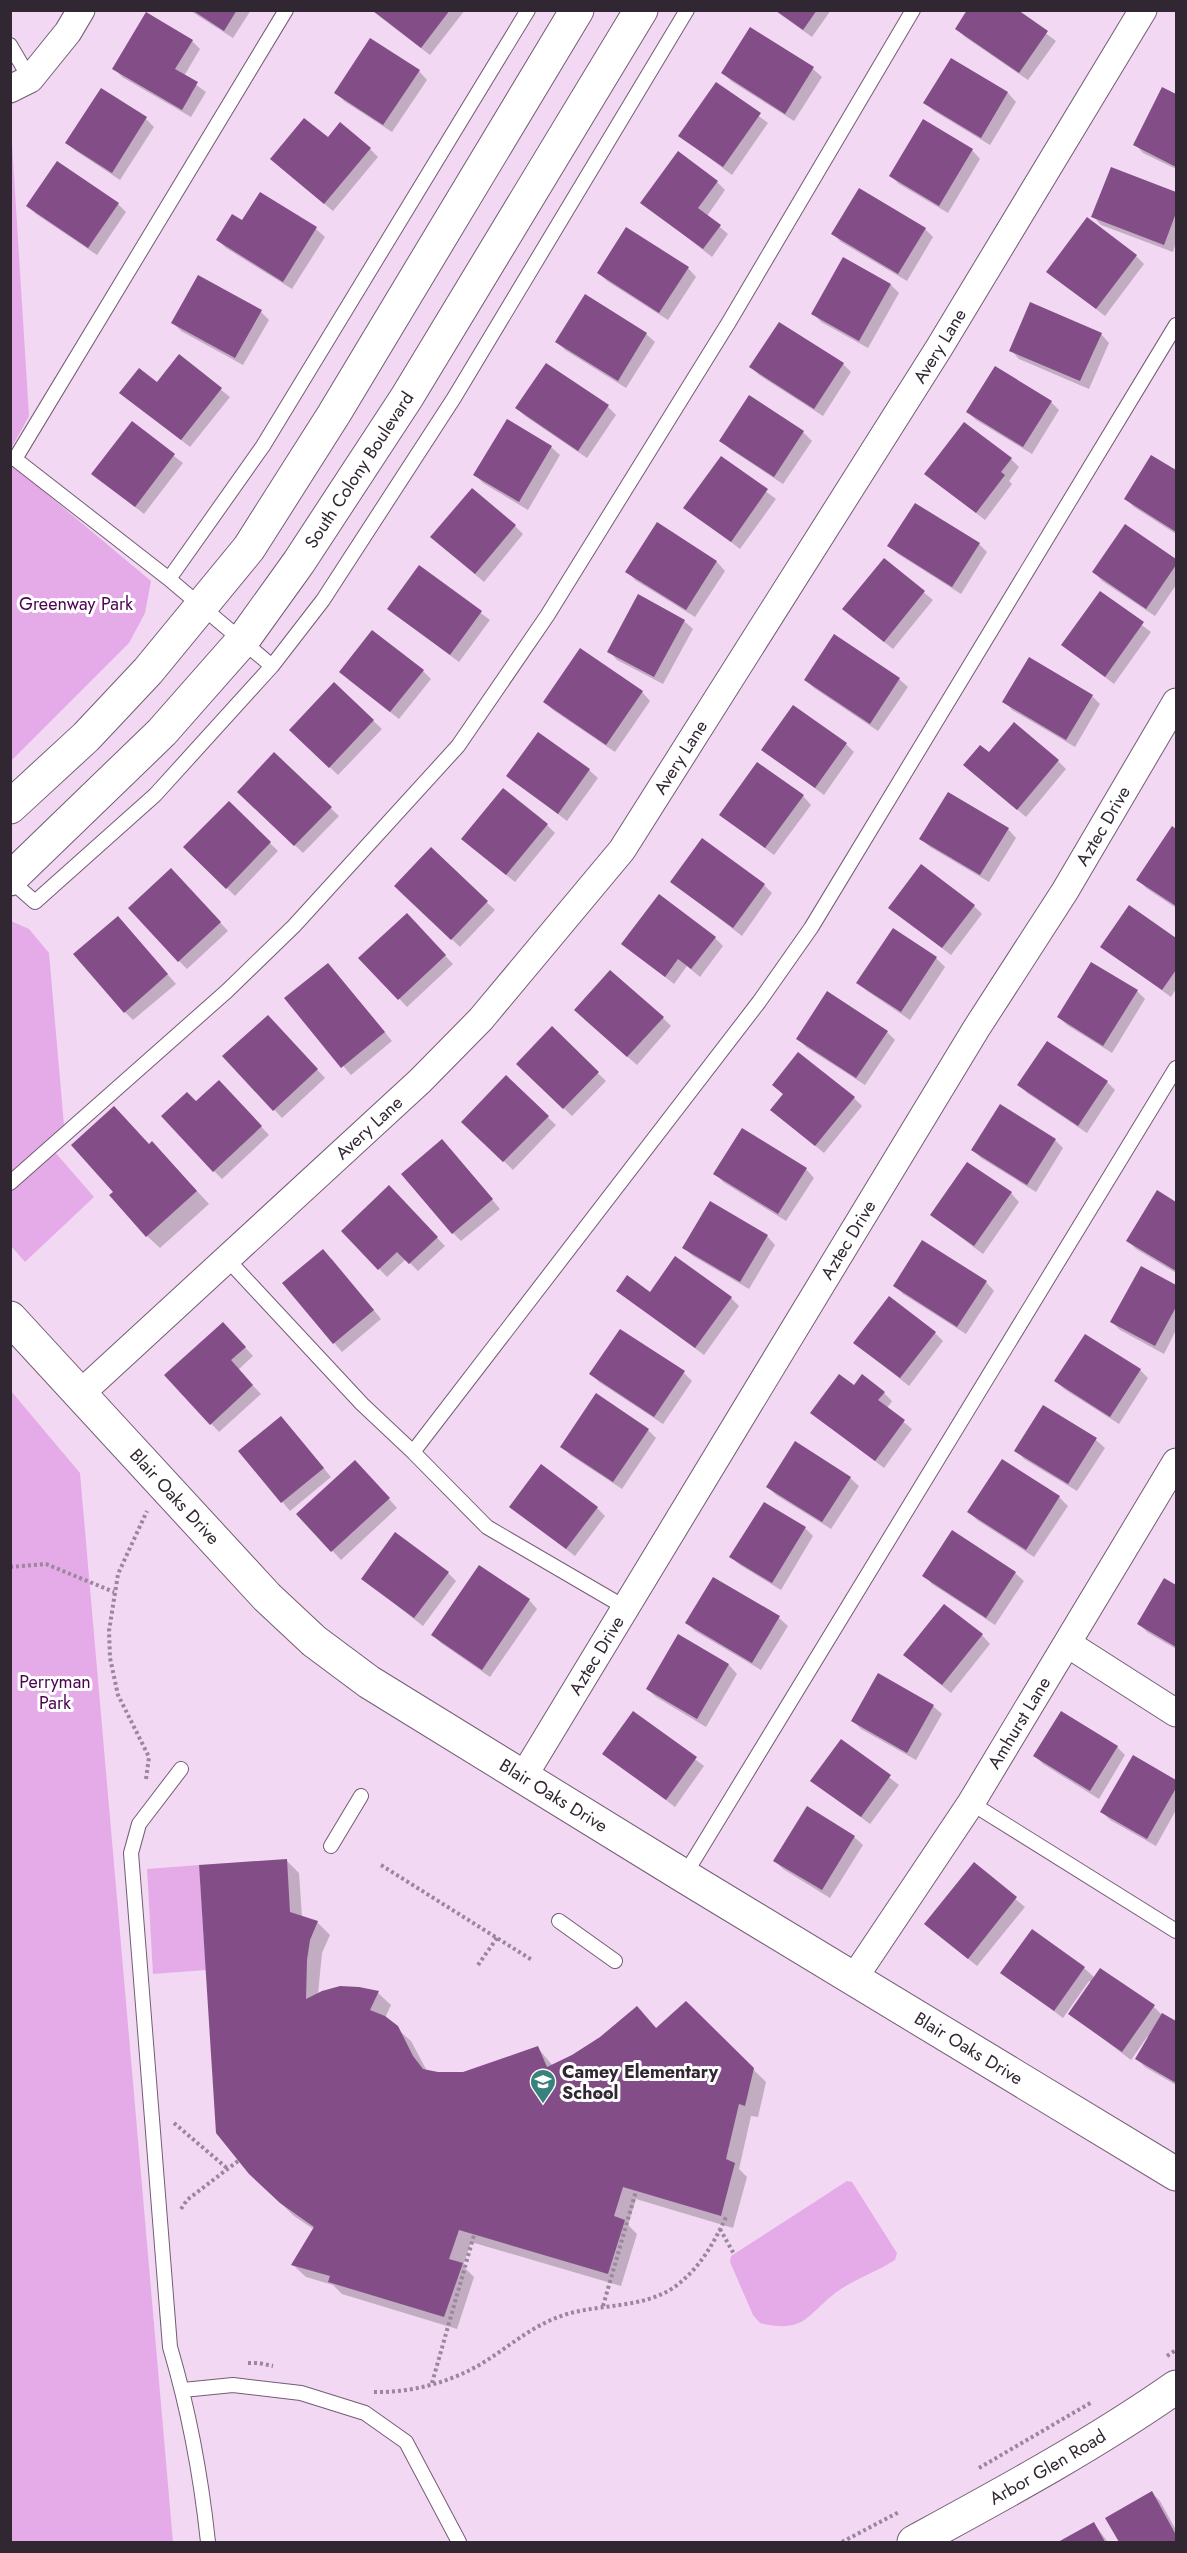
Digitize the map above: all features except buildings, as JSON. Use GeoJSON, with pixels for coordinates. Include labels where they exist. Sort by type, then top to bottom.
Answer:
{"type":"FeatureCollection","features":[{"type":"Feature","properties":{"kind":"main road"},"geometry":{"type":"LineString","coordinates":[[10,807],[86,737],[148,671],[249,548],[295,477],[576,10]]}},
{"type":"Feature","properties":{"kind":"main road","name":"South Colony Boulevard"},"geometry":{"type":"LineString","coordinates":[[10,879],[162,732],[243,640],[299,562],[407,397],[641,10]]}},
{"type":"Feature","properties":{"kind":"main road","name":"Blair Oaks Drive"},"geometry":{"type":"LineString","coordinates":[[10,1318],[267,1597],[314,1641],[369,1682],[1176,2174]]}},
{"type":"Feature","properties":{"kind":"main road","name":"Arbor Glen Road"},"geometry":{"type":"LineString","coordinates":[[914,2542],[1063,2460],[1123,2424],[1168,2374]]}},
{"type":"Feature","properties":{"kind":"street"},"geometry":{"type":"LineString","coordinates":[[20,84],[68,32],[81,10]]}},
{"type":"Feature","properties":{"kind":"street","name":"Avery Lane"},"geometry":{"type":"LineString","coordinates":[[80,1394],[420,1081],[481,1019],[622,850],[933,358],[1143,10]]}},
{"type":"Feature","properties":{"kind":"street","name":"Aztec Drive"},"geometry":{"type":"LineString","coordinates":[[523,1777],[976,1029],[1065,891],[1176,702]]}},
{"type":"Feature","properties":{"kind":"street","name":"Amhurst Lane"},"geometry":{"type":"LineString","coordinates":[[854,1978],[971,1803],[1176,1462]]}},
{"type":"Feature","properties":{"kind":"street"},"geometry":{"type":"LineString","coordinates":[[1068,1644],[1176,1713]]}},
{"type":"Feature","properties":{"kind":"lane"},"geometry":{"type":"LineString","coordinates":[[272,666],[169,579],[15,459],[286,10]]}},
{"type":"Feature","properties":{"kind":"lane"},"geometry":{"type":"LineString","coordinates":[[169,579],[263,446],[528,10]]}},
{"type":"Feature","properties":{"kind":"lane"},"geometry":{"type":"LineString","coordinates":[[10,879],[35,902],[155,795],[272,666],[323,600],[454,398],[687,10]]}},
{"type":"Feature","properties":{"kind":"lane"},"geometry":{"type":"LineString","coordinates":[[10,1183],[227,991],[294,926],[458,746],[547,616],[698,373],[913,10]]}},
{"type":"Feature","properties":{"kind":"lane"},"geometry":{"type":"LineString","coordinates":[[10,45],[20,84]]}},
{"type":"Feature","properties":{"kind":"lane"},"geometry":{"type":"LineString","coordinates":[[413,1452],[759,1002],[811,928],[1176,325]]}},
{"type":"Feature","properties":{"kind":"lane"},"geometry":{"type":"LineString","coordinates":[[684,1876],[1176,1068]]}},
{"type":"Feature","properties":{"kind":"lane"},"geometry":{"type":"LineString","coordinates":[[226,1259],[362,1404],[487,1527],[626,1608]]}},
{"type":"Feature","properties":{"kind":"lane"},"geometry":{"type":"LineString","coordinates":[[181,1769],[139,1824],[131,1853],[170,2347],[183,2390],[202,2488],[208,2542]]}},
{"type":"Feature","properties":{"kind":"lane"},"geometry":{"type":"LineString","coordinates":[[331,1846],[360,1796]]}},
{"type":"Feature","properties":{"kind":"lane"},"geometry":{"type":"LineString","coordinates":[[971,1803],[1176,1931]]}},
{"type":"Feature","properties":{"kind":"lane"},"geometry":{"type":"LineString","coordinates":[[559,1921],[615,1960]]}},
{"type":"Feature","properties":{"kind":"lane"},"geometry":{"type":"LineString","coordinates":[[183,2390],[233,2385],[301,2393],[365,2414],[406,2442],[459,2542]]}},
{"type":"Feature","properties":{"kind":"path"},"geometry":{"type":"LineString","coordinates":[[145,1786],[149,1757],[118,1695],[110,1658],[109,1631],[114,1592],[126,1554],[147,1510]]}},
{"type":"Feature","properties":{"kind":"path"},"geometry":{"type":"LineString","coordinates":[[10,1567],[46,1564],[114,1592]]}},
{"type":"Feature","properties":{"kind":"path"},"geometry":{"type":"LineString","coordinates":[[381,1865],[532,1960]]}},
{"type":"Feature","properties":{"kind":"path"},"geometry":{"type":"LineString","coordinates":[[478,1965],[497,1938]]}},
{"type":"Feature","properties":{"kind":"path"},"geometry":{"type":"LineString","coordinates":[[170,2130],[169,2119],[228,2169]]}},
{"type":"Feature","properties":{"kind":"path"},"geometry":{"type":"LineString","coordinates":[[177,2200],[178,2212],[187,2200],[238,2161]]}},
{"type":"Feature","properties":{"kind":"path"},"geometry":{"type":"LineString","coordinates":[[603,2306],[636,2191]]}},
{"type":"Feature","properties":{"kind":"path"},"geometry":{"type":"LineString","coordinates":[[373,2396],[364,2392],[391,2393],[432,2384],[472,2369],[515,2338],[564,2315],[603,2306],[646,2301],[672,2288],[688,2276],[704,2258],[727,2215]]}},
{"type":"Feature","properties":{"kind":"path"},"geometry":{"type":"LineString","coordinates":[[720,2229],[734,2253]]}},
{"type":"Feature","properties":{"kind":"path"},"geometry":{"type":"LineString","coordinates":[[432,2384],[474,2235]]}},
{"type":"Feature","properties":{"kind":"path"},"geometry":{"type":"LineString","coordinates":[[1168,2374],[1176,2350]]}},
{"type":"Feature","properties":{"kind":"path"},"geometry":{"type":"LineString","coordinates":[[239,2364],[259,2362],[276,2367]]}},
{"type":"Feature","properties":{"kind":"path"},"geometry":{"type":"LineString","coordinates":[[976,2470],[1100,2397]]}},
{"type":"Feature","properties":{"kind":"path"},"geometry":{"type":"LineString","coordinates":[[842,2542],[904,2509]]}},
{"type":"Feature","properties":{"kind":"green space"},"geometry":{"type":"Polygon","coordinates":[[[11,127],[29,416],[10,449],[11,127]]]}},
{"type":"Feature","properties":{"kind":"green space","name":"Greenway Park"},"geometry":{"type":"Polygon","coordinates":[[[11,464],[151,581],[145,613],[129,643],[11,761],[11,464]]]}},
{"type":"Feature","properties":{"kind":"green space"},"geometry":{"type":"Polygon","coordinates":[[[11,921],[29,929],[49,953],[64,1125],[47,1143],[94,1197],[25,1262],[11,1246],[11,921]]]}},
{"type":"Feature","properties":{"kind":"green space","name":"Perryman Park"},"geometry":{"type":"Polygon","coordinates":[[[11,1391],[80,1473],[173,2542],[11,2542],[11,1391]]]}},
{"type":"Feature","properties":{"kind":"green space"},"geometry":{"type":"Polygon","coordinates":[[[199,1865],[206,1970],[153,1974],[147,1869],[199,1865]]]}},
{"type":"Feature","properties":{"kind":"green space"},"geometry":{"type":"Polygon","coordinates":[[[847,2181],[852,2182],[897,2253],[895,2260],[841,2289],[806,2319],[798,2323],[776,2326],[760,2323],[753,2315],[730,2262],[731,2256],[847,2181]]]}},
{"type":"Feature","properties":{"kind":"place","name":"Camey Elementary School"},"geometry":{"type":"Point","coordinates":[543,2105]}}]}
